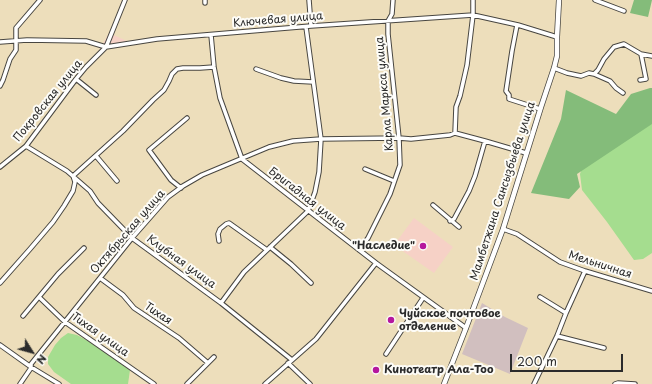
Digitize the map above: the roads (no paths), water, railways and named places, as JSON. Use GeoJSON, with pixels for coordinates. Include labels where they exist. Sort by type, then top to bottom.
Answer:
{"type":"FeatureCollection","features":[{"type":"Feature","properties":{"kind":"main road","name":"Мамбетжана Сансызбыева улица"},"geometry":{"type":"LineString","coordinates":[[444,384],[503,229],[554,68],[557,56],[558,0]]}},
{"type":"Feature","properties":{"kind":"street"},"geometry":{"type":"LineString","coordinates":[[0,86],[10,59],[16,50],[16,28],[40,0]]}},
{"type":"Feature","properties":{"kind":"street","name":"Покровская улица"},"geometry":{"type":"LineString","coordinates":[[0,167],[26,146],[76,79],[106,47],[125,0]]}},
{"type":"Feature","properties":{"kind":"street"},"geometry":{"type":"LineString","coordinates":[[222,303],[244,272],[308,211],[315,192],[319,172],[320,139],[313,82],[309,26],[309,0]]}},
{"type":"Feature","properties":{"kind":"street","name":"Карла Маркса улица"},"geometry":{"type":"LineString","coordinates":[[359,250],[368,238],[390,194],[400,165],[399,138],[388,21],[392,14],[393,0]]}},
{"type":"Feature","properties":{"kind":"street"},"geometry":{"type":"LineString","coordinates":[[455,133],[456,107],[467,65],[473,15],[473,0]]}},
{"type":"Feature","properties":{"kind":"street"},"geometry":{"type":"LineString","coordinates":[[595,0],[624,11]]}},
{"type":"Feature","properties":{"kind":"street","name":"Ключевая улица"},"geometry":{"type":"LineString","coordinates":[[0,42],[27,40],[86,41],[106,47],[157,39],[309,26],[473,15],[517,25],[557,37]]}},
{"type":"Feature","properties":{"kind":"street"},"geometry":{"type":"LineString","coordinates":[[517,25],[506,91],[509,95],[509,99],[540,109]]}},
{"type":"Feature","properties":{"kind":"street"},"geometry":{"type":"LineString","coordinates":[[211,35],[214,67],[220,98],[242,159]]}},
{"type":"Feature","properties":{"kind":"street"},"geometry":{"type":"LineString","coordinates":[[594,74],[614,47],[624,44],[641,54],[652,56]]}},
{"type":"Feature","properties":{"kind":"street"},"geometry":{"type":"LineString","coordinates":[[640,80],[646,79],[641,54]]}},
{"type":"Feature","properties":{"kind":"street"},"geometry":{"type":"LineString","coordinates":[[0,283],[44,233],[64,206],[73,191],[75,182],[73,176],[123,131],[164,90],[172,74],[177,69],[183,68],[214,67]]}},
{"type":"Feature","properties":{"kind":"street"},"geometry":{"type":"LineString","coordinates":[[554,68],[581,76],[589,73],[594,74],[610,81],[623,93]]}},
{"type":"Feature","properties":{"kind":"street"},"geometry":{"type":"LineString","coordinates":[[256,69],[294,81],[313,82]]}},
{"type":"Feature","properties":{"kind":"street"},"geometry":{"type":"LineString","coordinates":[[76,79],[96,95]]}},
{"type":"Feature","properties":{"kind":"street"},"geometry":{"type":"LineString","coordinates":[[181,188],[172,180],[149,150],[187,118]]}},
{"type":"Feature","properties":{"kind":"street","name":"Октябрьская улица"},"geometry":{"type":"LineString","coordinates":[[20,384],[31,368],[31,364],[132,238],[168,197],[202,175],[269,147],[294,141],[320,139],[411,139],[450,135],[455,133],[526,153]]}},
{"type":"Feature","properties":{"kind":"street"},"geometry":{"type":"LineString","coordinates":[[450,221],[454,219],[469,191],[485,141]]}},
{"type":"Feature","properties":{"kind":"street","name":"Клубная улица"},"geometry":{"type":"LineString","coordinates":[[26,146],[73,176],[90,191],[98,203],[132,238],[222,303],[290,362],[310,384]]}},
{"type":"Feature","properties":{"kind":"street"},"geometry":{"type":"LineString","coordinates":[[96,156],[117,181]]}},
{"type":"Feature","properties":{"kind":"street","name":"Бригадная улица"},"geometry":{"type":"LineString","coordinates":[[242,159],[376,263],[466,328]]}},
{"type":"Feature","properties":{"kind":"street"},"geometry":{"type":"LineString","coordinates":[[365,169],[394,181]]}},
{"type":"Feature","properties":{"kind":"street"},"geometry":{"type":"LineString","coordinates":[[434,205],[450,221],[459,227]]}},
{"type":"Feature","properties":{"kind":"street"},"geometry":{"type":"LineString","coordinates":[[219,241],[218,234],[220,229],[226,224],[230,223],[291,264],[311,283]]}},
{"type":"Feature","properties":{"kind":"street","name":"Мельничная"},"geometry":{"type":"LineString","coordinates":[[503,229],[517,234],[560,262],[585,272],[652,291]]}},
{"type":"Feature","properties":{"kind":"street"},"geometry":{"type":"LineString","coordinates":[[23,316],[58,274],[84,248]]}},
{"type":"Feature","properties":{"kind":"street"},"geometry":{"type":"LineString","coordinates":[[265,384],[316,340],[376,263]]}},
{"type":"Feature","properties":{"kind":"street"},"geometry":{"type":"LineString","coordinates":[[534,384],[585,272]]}},
{"type":"Feature","properties":{"kind":"street","name":"Тихая"},"geometry":{"type":"LineString","coordinates":[[100,278],[123,295],[134,308],[179,338],[208,362]]}},
{"type":"Feature","properties":{"kind":"street","name":"Тихая улица"},"geometry":{"type":"LineString","coordinates":[[39,297],[65,322],[154,384]]}},
{"type":"Feature","properties":{"kind":"street"},"geometry":{"type":"LineString","coordinates":[[540,297],[566,313]]}},
{"type":"Feature","properties":{"kind":"street"},"geometry":{"type":"LineString","coordinates":[[386,354],[424,298]]}},
{"type":"Feature","properties":{"kind":"street"},"geometry":{"type":"LineString","coordinates":[[557,336],[604,348]]}},
{"type":"Feature","properties":{"kind":"street"},"geometry":{"type":"LineString","coordinates":[[0,345],[31,367],[59,384]]}},
{"type":"Feature","properties":{"kind":"street"},"geometry":{"type":"LineString","coordinates":[[187,384],[214,357]]}},
{"type":"Feature","properties":{"kind":"street"},"geometry":{"type":"LineString","coordinates":[[614,384],[635,384]]}},
{"type":"Feature","properties":{"kind":"place","name":"\"Наследие\""},"geometry":{"type":"Point","coordinates":[423,246]}},
{"type":"Feature","properties":{"kind":"place","name":"Чуйское почтовое отделение"},"geometry":{"type":"Point","coordinates":[391,320]}},
{"type":"Feature","properties":{"kind":"place","name":"Кинотеатр Ала-Тоо"},"geometry":{"type":"Point","coordinates":[376,370]}}]}
